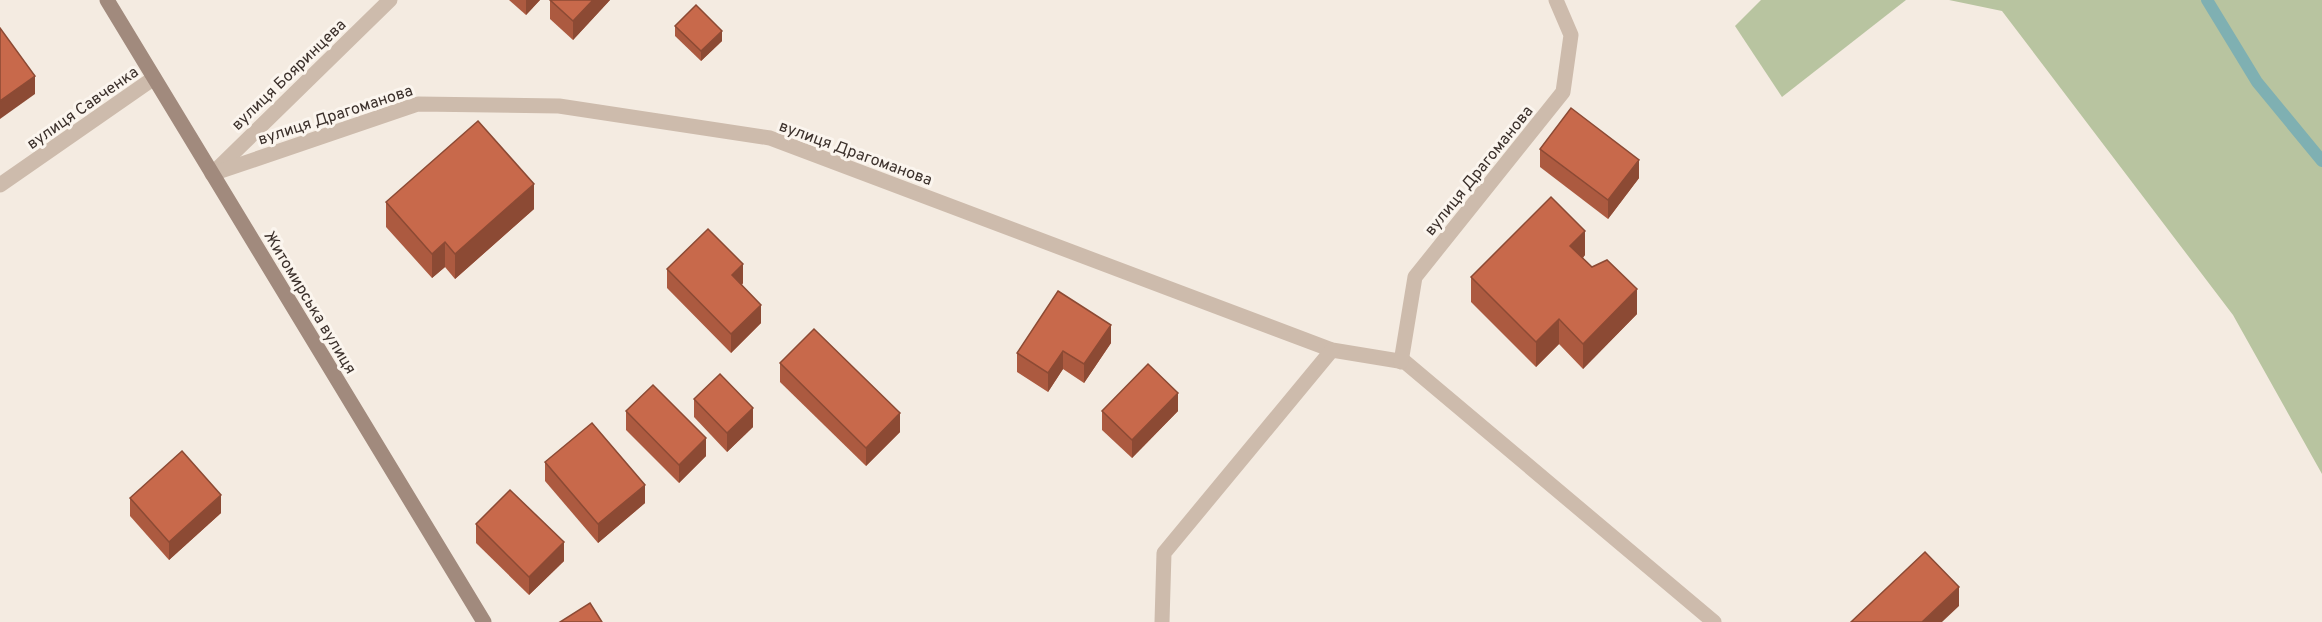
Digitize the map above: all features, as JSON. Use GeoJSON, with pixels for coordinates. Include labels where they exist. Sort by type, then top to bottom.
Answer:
{"type":"FeatureCollection","features":[{"type":"Feature","properties":{"kind":"main road","name":"Житомирська вулиця"},"geometry":{"type":"LineString","coordinates":[[107,0],[484,622]]}},
{"type":"Feature","properties":{"kind":"street","name":"вулиця Бояринцева"},"geometry":{"type":"LineString","coordinates":[[212,174],[390,0]]}},
{"type":"Feature","properties":{"kind":"street","name":"вулиця Драгоманова"},"geometry":{"type":"LineString","coordinates":[[1401,362],[1415,277],[1563,92],[1571,35],[1556,0]]}},
{"type":"Feature","properties":{"kind":"street","name":"вулиця Савченка"},"geometry":{"type":"LineString","coordinates":[[0,185],[154,78]]}},
{"type":"Feature","properties":{"kind":"street","name":"вулиця Драгоманова"},"geometry":{"type":"LineString","coordinates":[[212,174],[418,104],[559,106],[770,138],[1332,350],[1401,362],[1414,370],[1714,622]]}},
{"type":"Feature","properties":{"kind":"street"},"geometry":{"type":"LineString","coordinates":[[1162,622],[1164,553],[1332,350]]}},
{"type":"Feature","properties":{"kind":"green space"},"geometry":{"type":"Polygon","coordinates":[[[1761,0],[1906,0],[1782,97],[1735,26],[1761,0]]]}},
{"type":"Feature","properties":{"kind":"green space"},"geometry":{"type":"Polygon","coordinates":[[[1949,0],[2322,0],[2322,474],[2233,315],[2002,11],[1949,0]]]}},
{"type":"Feature","properties":{"kind":"building"},"geometry":{"type":"Polygon","coordinates":[[[550,0],[593,0],[573,21],[550,0]]]}},
{"type":"Feature","properties":{"kind":"building"},"geometry":{"type":"Polygon","coordinates":[[[696,5],[722,31],[701,51],[675,26],[696,5]]]}},
{"type":"Feature","properties":{"kind":"building"},"geometry":{"type":"Polygon","coordinates":[[[0,28],[35,76],[0,101],[0,28]]]}},
{"type":"Feature","properties":{"kind":"building"},"geometry":{"type":"Polygon","coordinates":[[[1571,108],[1639,160],[1608,200],[1540,149],[1571,108]]]}},
{"type":"Feature","properties":{"kind":"building"},"geometry":{"type":"Polygon","coordinates":[[[478,121],[534,184],[455,254],[445,242],[432,254],[386,202],[478,121]]]}},
{"type":"Feature","properties":{"kind":"building"},"geometry":{"type":"Polygon","coordinates":[[[1551,197],[1585,231],[1570,246],[1592,267],[1607,260],[1637,289],[1583,344],[1559,319],[1536,342],[1471,277],[1551,197]]]}},
{"type":"Feature","properties":{"kind":"building"},"geometry":{"type":"Polygon","coordinates":[[[708,229],[743,264],[732,275],[761,305],[731,334],[667,269],[708,229]]]}},
{"type":"Feature","properties":{"kind":"building"},"geometry":{"type":"Polygon","coordinates":[[[1058,291],[1111,325],[1084,364],[1063,351],[1048,373],[1017,353],[1058,291]]]}},
{"type":"Feature","properties":{"kind":"building"},"geometry":{"type":"Polygon","coordinates":[[[814,329],[900,413],[866,448],[780,363],[814,329]]]}},
{"type":"Feature","properties":{"kind":"building"},"geometry":{"type":"Polygon","coordinates":[[[1148,364],[1178,393],[1132,440],[1102,411],[1148,364]]]}},
{"type":"Feature","properties":{"kind":"building"},"geometry":{"type":"Polygon","coordinates":[[[720,374],[753,408],[727,433],[694,399],[720,374]]]}},
{"type":"Feature","properties":{"kind":"building"},"geometry":{"type":"Polygon","coordinates":[[[653,385],[706,438],[679,465],[626,411],[653,385]]]}},
{"type":"Feature","properties":{"kind":"building"},"geometry":{"type":"Polygon","coordinates":[[[592,423],[645,485],[598,524],[545,462],[592,423]]]}},
{"type":"Feature","properties":{"kind":"building"},"geometry":{"type":"Polygon","coordinates":[[[182,451],[221,495],[169,542],[130,498],[182,451]]]}},
{"type":"Feature","properties":{"kind":"building"},"geometry":{"type":"Polygon","coordinates":[[[510,490],[564,542],[529,577],[476,524],[510,490]]]}},
{"type":"Feature","properties":{"kind":"building"},"geometry":{"type":"Polygon","coordinates":[[[1925,552],[1959,587],[1922,622],[1851,622],[1925,552]]]}},
{"type":"Feature","properties":{"kind":"building"},"geometry":{"type":"Polygon","coordinates":[[[590,603],[602,622],[560,622],[590,603]]]}},
{"type":"Feature","properties":{"kind":"waterway"},"geometry":{"type":"LineString","coordinates":[[2207,0],[2257,82],[2322,161]]}}]}
